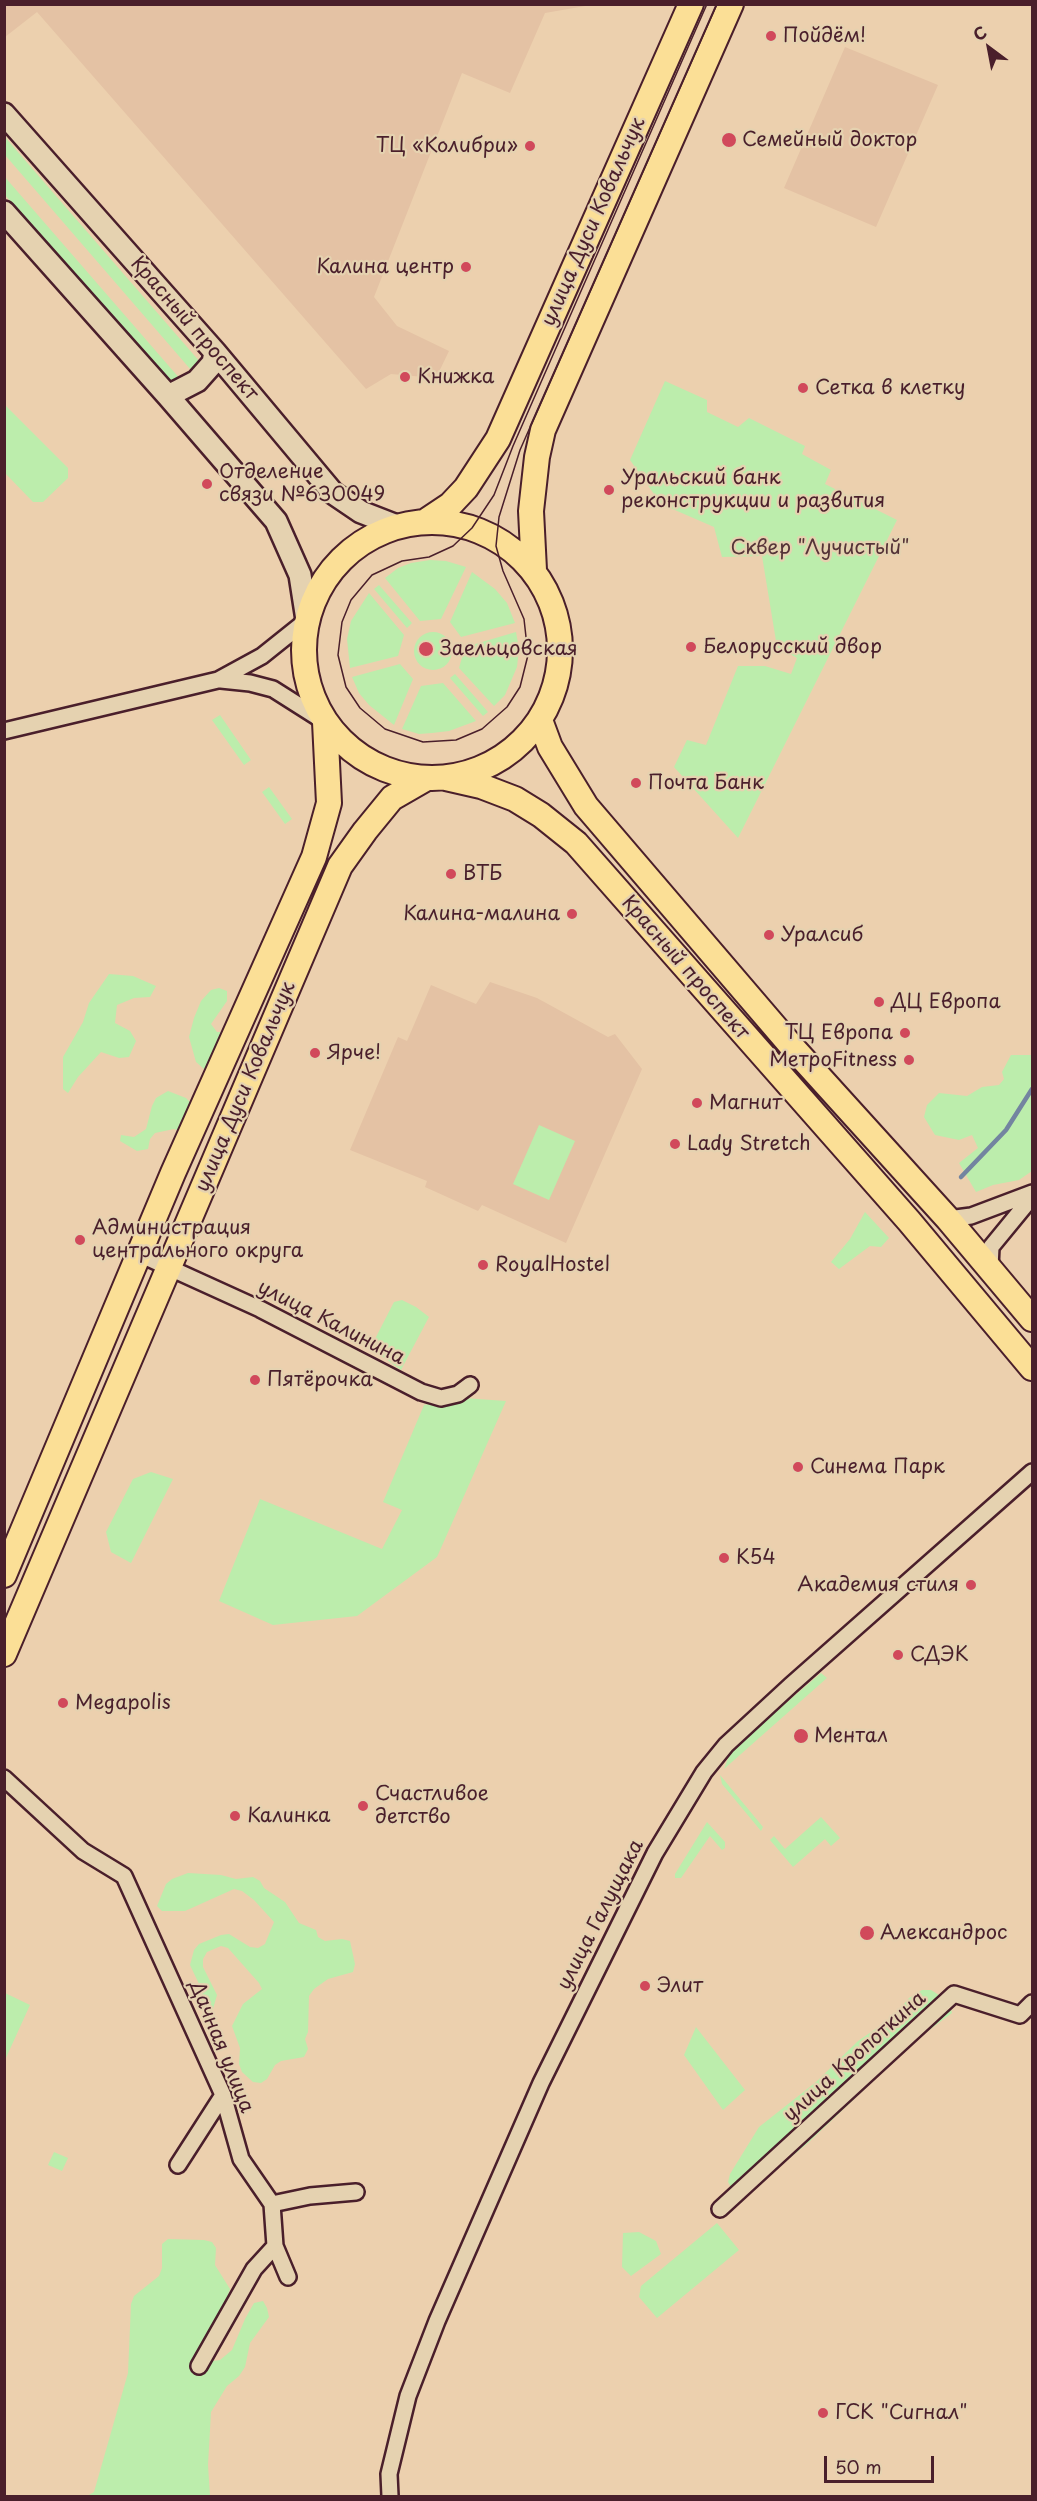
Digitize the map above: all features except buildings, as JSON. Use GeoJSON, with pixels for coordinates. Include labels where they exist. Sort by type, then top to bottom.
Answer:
{"type":"FeatureCollection","features":[{"type":"Feature","properties":{"kind":"main road","name":"улица Дуси Ковальчук"},"geometry":{"type":"LineString","coordinates":[[426,521],[450,505],[466,488],[498,439],[691,4]]}},
{"type":"Feature","properties":{"kind":"main road","name":"улица Дуси Ковальчук"},"geometry":{"type":"LineString","coordinates":[[534,570],[531,511],[537,457],[543,430],[731,4]]}},
{"type":"Feature","properties":{"kind":"main road","name":"Красный проспект"},"geometry":{"type":"LineString","coordinates":[[4,114],[215,352],[333,493],[361,512],[397,526]]}},
{"type":"Feature","properties":{"kind":"main road"},"geometry":{"type":"LineString","coordinates":[[4,212],[276,521],[300,575],[307,620]]}},
{"type":"Feature","properties":{"kind":"main road"},"geometry":{"type":"LineString","coordinates":[[168,396],[197,381],[213,363],[215,352]]}},
{"type":"Feature","properties":{"kind":"main road"},"geometry":{"type":"LineString","coordinates":[[325,722],[309,690],[303,655],[307,620],[319,588],[339,561],[366,540],[397,526],[426,521],[466,525],[504,542],[534,570],[550,598],[560,628],[561,661],[554,692],[540,720],[522,742],[500,760],[474,772],[436,778]]}},
{"type":"Feature","properties":{"kind":"main road","name":"Красный проспект"},"geometry":{"type":"LineString","coordinates":[[540,720],[550,747],[586,806],[794,1049],[948,1219],[1032,1319]]}},
{"type":"Feature","properties":{"kind":"main road","name":"улица Дуси Ковальчук"},"geometry":{"type":"LineString","coordinates":[[4,1575],[139,1254],[314,857],[329,803],[325,722]]}},
{"type":"Feature","properties":{"kind":"main road","name":"Красный проспект"},"geometry":{"type":"LineString","coordinates":[[325,722],[352,751],[386,770],[481,786],[515,799],[541,815],[576,843],[901,1212],[1032,1368]]}},
{"type":"Feature","properties":{"kind":"main road","name":"улица Дуси Ковальчук"},"geometry":{"type":"LineString","coordinates":[[4,1654],[340,866],[392,798],[436,778]]}},
{"type":"Feature","properties":{"kind":"street"},"geometry":{"type":"LineString","coordinates":[[4,731],[218,680],[262,656],[307,620]]}},
{"type":"Feature","properties":{"kind":"street"},"geometry":{"type":"LineString","coordinates":[[218,680],[250,683],[273,689],[325,722]]}},
{"type":"Feature","properties":{"kind":"street"},"geometry":{"type":"LineString","coordinates":[[948,1219],[971,1216],[1032,1195]]}},
{"type":"Feature","properties":{"kind":"street"},"geometry":{"type":"LineString","coordinates":[[990,1268],[991,1247],[1032,1195]]}},
{"type":"Feature","properties":{"kind":"street","name":"улица Калинина"},"geometry":{"type":"LineString","coordinates":[[139,1254],[260,1309],[421,1392],[441,1398],[458,1394],[470,1384]]}},
{"type":"Feature","properties":{"kind":"street","name":"улица Галущака"},"geometry":{"type":"LineString","coordinates":[[390,2496],[389,2474],[408,2396],[437,2321],[541,2083],[654,1853],[704,1772],[726,1745],[1032,1472]]}},
{"type":"Feature","properties":{"kind":"street","name":"Дачная улица"},"geometry":{"type":"LineString","coordinates":[[4,1778],[82,1851],[124,1876],[223,2095],[241,2159],[272,2204]]}},
{"type":"Feature","properties":{"kind":"street","name":"улица Кропоткина"},"geometry":{"type":"LineString","coordinates":[[720,2209],[954,1994],[1020,2015],[1032,2003]]}},
{"type":"Feature","properties":{"kind":"street"},"geometry":{"type":"LineString","coordinates":[[178,2165],[223,2095]]}},
{"type":"Feature","properties":{"kind":"street"},"geometry":{"type":"LineString","coordinates":[[288,2277],[275,2246],[272,2204],[310,2196],[356,2192]]}},
{"type":"Feature","properties":{"kind":"street"},"geometry":{"type":"LineString","coordinates":[[199,2366],[254,2269],[275,2246]]}},
{"type":"Feature","properties":{"kind":"shaded area"},"geometry":{"type":"Polygon","coordinates":[[[5,4],[591,5],[545,13],[510,93],[462,73],[374,297],[397,326],[449,351],[436,378],[391,374],[366,389],[37,12],[5,37],[5,4]]]}},
{"type":"Feature","properties":{"kind":"shaded area"},"geometry":{"type":"Polygon","coordinates":[[[845,47],[938,85],[876,227],[784,188],[845,47]]]}},
{"type":"Feature","properties":{"kind":"shaded area"},"geometry":{"type":"Polygon","coordinates":[[[490,982],[537,998],[608,1037],[615,1034],[642,1069],[566,1243],[482,1205],[478,1211],[425,1187],[427,1181],[350,1150],[398,1037],[407,1041],[431,985],[476,1004],[490,982]]]}},
{"type":"Feature","properties":{"kind":"green space"},"geometry":{"type":"Polygon","coordinates":[[[4,136],[200,362],[191,370],[5,155],[4,136]]]}},
{"type":"Feature","properties":{"kind":"green space"},"geometry":{"type":"Polygon","coordinates":[[[4,176],[181,380],[172,388],[5,195],[4,176]]]}},
{"type":"Feature","properties":{"kind":"green space","name":"Сквер \"Лучистый\""},"geometry":{"type":"Polygon","coordinates":[[[665,381],[707,400],[707,412],[738,427],[749,418],[805,446],[802,454],[831,470],[825,484],[897,520],[738,838],[674,767],[687,740],[706,745],[738,666],[765,666],[791,674],[797,658],[777,647],[762,556],[722,557],[714,527],[661,504],[630,460],[665,381]]]}},
{"type":"Feature","properties":{"kind":"green space"},"geometry":{"type":"Polygon","coordinates":[[[4,404],[68,468],[68,478],[43,502],[33,502],[5,473],[4,404]]]}},
{"type":"Feature","properties":{"kind":"green space"},"geometry":{"type":"Polygon","coordinates":[[[430,560],[446,561],[466,567],[441,619],[420,621],[385,578],[398,568],[430,560]]]}},
{"type":"Feature","properties":{"kind":"green space"},"geometry":{"type":"Polygon","coordinates":[[[472,572],[495,589],[507,603],[515,623],[461,637],[450,622],[472,572]]]}},
{"type":"Feature","properties":{"kind":"green space"},"geometry":{"type":"Polygon","coordinates":[[[379,585],[412,623],[407,628],[374,589],[379,585]]]}},
{"type":"Feature","properties":{"kind":"green space"},"geometry":{"type":"Polygon","coordinates":[[[369,593],[404,635],[398,656],[350,668],[347,639],[351,621],[369,593]]]}},
{"type":"Feature","properties":{"kind":"green space"},"geometry":{"type":"Polygon","coordinates":[[[433,632],[447,637],[452,651],[447,665],[433,670],[419,665],[414,651],[419,637],[433,632]]]}},
{"type":"Feature","properties":{"kind":"green space"},"geometry":{"type":"Polygon","coordinates":[[[516,632],[519,649],[517,667],[505,695],[494,706],[459,668],[465,647],[516,632]]]}},
{"type":"Feature","properties":{"kind":"green space"},"geometry":{"type":"Polygon","coordinates":[[[400,664],[413,679],[394,725],[369,705],[359,693],[352,677],[400,664]]]}},
{"type":"Feature","properties":{"kind":"green space"},"geometry":{"type":"Polygon","coordinates":[[[455,674],[488,712],[483,716],[450,678],[455,674]]]}},
{"type":"Feature","properties":{"kind":"green space"},"geometry":{"type":"Polygon","coordinates":[[[443,683],[476,721],[449,731],[432,733],[419,734],[402,729],[421,686],[443,683]]]}},
{"type":"Feature","properties":{"kind":"green space"},"geometry":{"type":"Polygon","coordinates":[[[220,715],[251,760],[244,765],[212,720],[220,715]]]}},
{"type":"Feature","properties":{"kind":"green space"},"geometry":{"type":"Polygon","coordinates":[[[269,787],[292,819],[285,824],[262,792],[269,787]]]}},
{"type":"Feature","properties":{"kind":"green space"},"geometry":{"type":"Polygon","coordinates":[[[109,974],[133,976],[156,986],[150,997],[134,998],[117,1005],[115,1023],[130,1031],[136,1041],[129,1057],[119,1058],[101,1052],[78,1077],[68,1093],[63,1089],[63,1057],[83,1022],[89,1003],[109,974]]]}},
{"type":"Feature","properties":{"kind":"green space"},"geometry":{"type":"Polygon","coordinates":[[[219,988],[227,991],[227,1001],[211,1024],[217,1032],[222,1032],[227,1036],[212,1071],[204,1069],[196,1062],[189,1037],[201,1001],[211,990],[219,988]]]}},
{"type":"Feature","properties":{"kind":"green space"},"geometry":{"type":"Polygon","coordinates":[[[1011,1055],[1032,1055],[1032,1171],[1019,1180],[993,1185],[976,1192],[959,1163],[978,1148],[972,1135],[959,1140],[935,1135],[924,1117],[927,1105],[939,1093],[967,1096],[982,1087],[999,1085],[1004,1079],[1002,1072],[1011,1055]]]}},
{"type":"Feature","properties":{"kind":"green space"},"geometry":{"type":"Polygon","coordinates":[[[168,1091],[186,1098],[191,1103],[183,1132],[174,1129],[155,1133],[150,1139],[148,1149],[137,1151],[120,1141],[121,1135],[134,1137],[146,1129],[156,1098],[168,1091]]]}},
{"type":"Feature","properties":{"kind":"green space"},"geometry":{"type":"Polygon","coordinates":[[[539,1125],[575,1141],[549,1200],[513,1184],[539,1125]]]}},
{"type":"Feature","properties":{"kind":"green space"},"geometry":{"type":"Polygon","coordinates":[[[865,1212],[889,1238],[881,1247],[870,1246],[839,1269],[831,1262],[850,1239],[865,1212]]]}},
{"type":"Feature","properties":{"kind":"green space"},"geometry":{"type":"Polygon","coordinates":[[[402,1300],[429,1317],[401,1370],[383,1357],[377,1349],[376,1337],[394,1302],[402,1300]]]}},
{"type":"Feature","properties":{"kind":"green space"},"geometry":{"type":"Polygon","coordinates":[[[464,1398],[506,1401],[437,1557],[357,1616],[273,1625],[219,1601],[260,1499],[382,1549],[402,1510],[383,1502],[424,1405],[464,1398]]]}},
{"type":"Feature","properties":{"kind":"green space"},"geometry":{"type":"Polygon","coordinates":[[[151,1472],[173,1479],[131,1563],[111,1552],[106,1532],[133,1479],[151,1472]]]}},
{"type":"Feature","properties":{"kind":"green space"},"geometry":{"type":"Polygon","coordinates":[[[821,1673],[827,1678],[724,1769],[731,1750],[821,1673]]]}},
{"type":"Feature","properties":{"kind":"green space"},"geometry":{"type":"Polygon","coordinates":[[[720,1775],[763,1827],[761,1831],[722,1784],[720,1775]]]}},
{"type":"Feature","properties":{"kind":"green space"},"geometry":{"type":"Polygon","coordinates":[[[821,1817],[840,1838],[831,1846],[825,1839],[793,1867],[770,1840],[774,1836],[785,1849],[821,1817]]]}},
{"type":"Feature","properties":{"kind":"green space"},"geometry":{"type":"Polygon","coordinates":[[[707,1822],[725,1842],[725,1848],[722,1850],[710,1836],[681,1878],[675,1878],[675,1874],[707,1822]]]}},
{"type":"Feature","properties":{"kind":"green space"},"geometry":{"type":"Polygon","coordinates":[[[188,1873],[221,1875],[236,1879],[253,1877],[260,1881],[264,1888],[285,1902],[299,1923],[316,1930],[318,1937],[325,1941],[342,1939],[350,1941],[355,1964],[353,1972],[328,1979],[314,1989],[309,1996],[308,2032],[305,2039],[308,2049],[304,2057],[281,2061],[261,2083],[253,2082],[242,2072],[239,2064],[240,2048],[232,2026],[243,2004],[262,1989],[259,1983],[228,1948],[221,1946],[207,1952],[203,1959],[203,1967],[217,1995],[213,2009],[207,2013],[201,2009],[200,1986],[190,1965],[194,1950],[199,1944],[221,1935],[229,1934],[250,1947],[258,1948],[265,1944],[274,1922],[254,1900],[242,1891],[234,1889],[185,1911],[162,1911],[157,1906],[166,1884],[188,1873]]]}},
{"type":"Feature","properties":{"kind":"green space"},"geometry":{"type":"Polygon","coordinates":[[[922,1990],[931,1990],[939,1995],[950,2006],[952,2013],[916,2040],[808,2143],[767,2177],[747,2188],[732,2189],[728,2182],[730,2174],[759,2127],[816,2082],[858,2041],[893,2017],[909,1998],[922,1990]]]}},
{"type":"Feature","properties":{"kind":"green space"},"geometry":{"type":"Polygon","coordinates":[[[4,1994],[30,2005],[5,2060],[4,1994]]]}},
{"type":"Feature","properties":{"kind":"green space"},"geometry":{"type":"Polygon","coordinates":[[[696,2027],[745,2090],[723,2110],[684,2055],[696,2027]]]}},
{"type":"Feature","properties":{"kind":"green space"},"geometry":{"type":"Polygon","coordinates":[[[54,2152],[68,2158],[62,2171],[48,2165],[54,2152]]]}},
{"type":"Feature","properties":{"kind":"green space"},"geometry":{"type":"Polygon","coordinates":[[[717,2223],[739,2250],[657,2318],[639,2297],[641,2286],[717,2223]]]}},
{"type":"Feature","properties":{"kind":"green space"},"geometry":{"type":"Polygon","coordinates":[[[639,2232],[656,2241],[661,2254],[631,2276],[622,2267],[623,2233],[639,2232]]]}},
{"type":"Feature","properties":{"kind":"green space"},"geometry":{"type":"Polygon","coordinates":[[[168,2239],[212,2242],[216,2248],[215,2265],[230,2289],[205,2362],[220,2360],[232,2350],[254,2303],[263,2301],[269,2317],[250,2343],[245,2367],[239,2376],[227,2386],[211,2412],[208,2465],[210,2496],[87,2496],[94,2492],[128,2373],[131,2304],[134,2296],[159,2276],[162,2268],[162,2244],[168,2239]]]}},
{"type":"Feature","properties":{"kind":"waterway"},"geometry":{"type":"LineString","coordinates":[[961,1177],[1006,1130],[1032,1089]]}},
{"type":"Feature","properties":{"kind":"tram line"},"geometry":{"type":"LineString","coordinates":[[707,4],[513,446],[494,495],[472,528],[453,546],[429,557],[402,561],[372,575],[351,600],[342,622],[338,655],[346,687],[360,708],[385,729],[423,742],[456,740],[482,729],[507,707],[520,687],[528,655],[524,619],[503,571],[496,546],[499,517],[520,450],[717,4]]}},
{"type":"Feature","properties":{"kind":"place","name":"Пойдём!"},"geometry":{"type":"Point","coordinates":[771,36]}},
{"type":"Feature","properties":{"kind":"place","name":"Семейный доктор"},"geometry":{"type":"Point","coordinates":[729,140]}},
{"type":"Feature","properties":{"kind":"place","name":"ТЦ «Колибри»"},"geometry":{"type":"Point","coordinates":[530,146]}},
{"type":"Feature","properties":{"kind":"place","name":"Калина центр"},"geometry":{"type":"Point","coordinates":[466,267]}},
{"type":"Feature","properties":{"kind":"place","name":"Книжка"},"geometry":{"type":"Point","coordinates":[405,377]}},
{"type":"Feature","properties":{"kind":"place","name":"Сетка в клетку"},"geometry":{"type":"Point","coordinates":[803,388]}},
{"type":"Feature","properties":{"kind":"place","name":"Отделение связи №630049"},"geometry":{"type":"Point","coordinates":[207,484]}},
{"type":"Feature","properties":{"kind":"place","name":"Уральский банк реконструкции и развития"},"geometry":{"type":"Point","coordinates":[609,490]}},
{"type":"Feature","properties":{"kind":"place","name":"Белорусский двор"},"geometry":{"type":"Point","coordinates":[691,647]}},
{"type":"Feature","properties":{"kind":"place","name":"Заельцовская"},"geometry":{"type":"Point","coordinates":[426,649]}},
{"type":"Feature","properties":{"kind":"place","name":"Почта Банк"},"geometry":{"type":"Point","coordinates":[636,783]}},
{"type":"Feature","properties":{"kind":"place","name":"ВТБ"},"geometry":{"type":"Point","coordinates":[451,874]}},
{"type":"Feature","properties":{"kind":"place","name":"Калина-малина"},"geometry":{"type":"Point","coordinates":[572,914]}},
{"type":"Feature","properties":{"kind":"place","name":"Уралсиб"},"geometry":{"type":"Point","coordinates":[769,935]}},
{"type":"Feature","properties":{"kind":"place","name":"ДЦ Европа"},"geometry":{"type":"Point","coordinates":[879,1002]}},
{"type":"Feature","properties":{"kind":"place","name":"ТЦ Европа"},"geometry":{"type":"Point","coordinates":[905,1033]}},
{"type":"Feature","properties":{"kind":"place","name":"Ярче!"},"geometry":{"type":"Point","coordinates":[315,1053]}},
{"type":"Feature","properties":{"kind":"place","name":"МетроFitness"},"geometry":{"type":"Point","coordinates":[909,1060]}},
{"type":"Feature","properties":{"kind":"place","name":"Магнит"},"geometry":{"type":"Point","coordinates":[697,1103]}},
{"type":"Feature","properties":{"kind":"place","name":"Lady Stretch"},"geometry":{"type":"Point","coordinates":[675,1144]}},
{"type":"Feature","properties":{"kind":"place","name":"Администрация центрального округа"},"geometry":{"type":"Point","coordinates":[80,1240]}},
{"type":"Feature","properties":{"kind":"place","name":"RoyalHostel"},"geometry":{"type":"Point","coordinates":[483,1265]}},
{"type":"Feature","properties":{"kind":"place","name":"Пятёрочка"},"geometry":{"type":"Point","coordinates":[255,1380]}},
{"type":"Feature","properties":{"kind":"place","name":"Синема Парк"},"geometry":{"type":"Point","coordinates":[798,1467]}},
{"type":"Feature","properties":{"kind":"place","name":"К54"},"geometry":{"type":"Point","coordinates":[724,1558]}},
{"type":"Feature","properties":{"kind":"place","name":"Академия стиля"},"geometry":{"type":"Point","coordinates":[971,1585]}},
{"type":"Feature","properties":{"kind":"place","name":"СДЭК"},"geometry":{"type":"Point","coordinates":[898,1655]}},
{"type":"Feature","properties":{"kind":"place","name":"Megapolis"},"geometry":{"type":"Point","coordinates":[63,1703]}},
{"type":"Feature","properties":{"kind":"place","name":"Ментал"},"geometry":{"type":"Point","coordinates":[801,1736]}},
{"type":"Feature","properties":{"kind":"place","name":"Счастливое детство"},"geometry":{"type":"Point","coordinates":[363,1806]}},
{"type":"Feature","properties":{"kind":"place","name":"Калинка"},"geometry":{"type":"Point","coordinates":[235,1816]}},
{"type":"Feature","properties":{"kind":"place","name":"Александрос"},"geometry":{"type":"Point","coordinates":[867,1933]}},
{"type":"Feature","properties":{"kind":"place","name":"Элит"},"geometry":{"type":"Point","coordinates":[645,1986]}},
{"type":"Feature","properties":{"kind":"place","name":"ГСК \"Сигнал\""},"geometry":{"type":"Point","coordinates":[823,2413]}}]}
